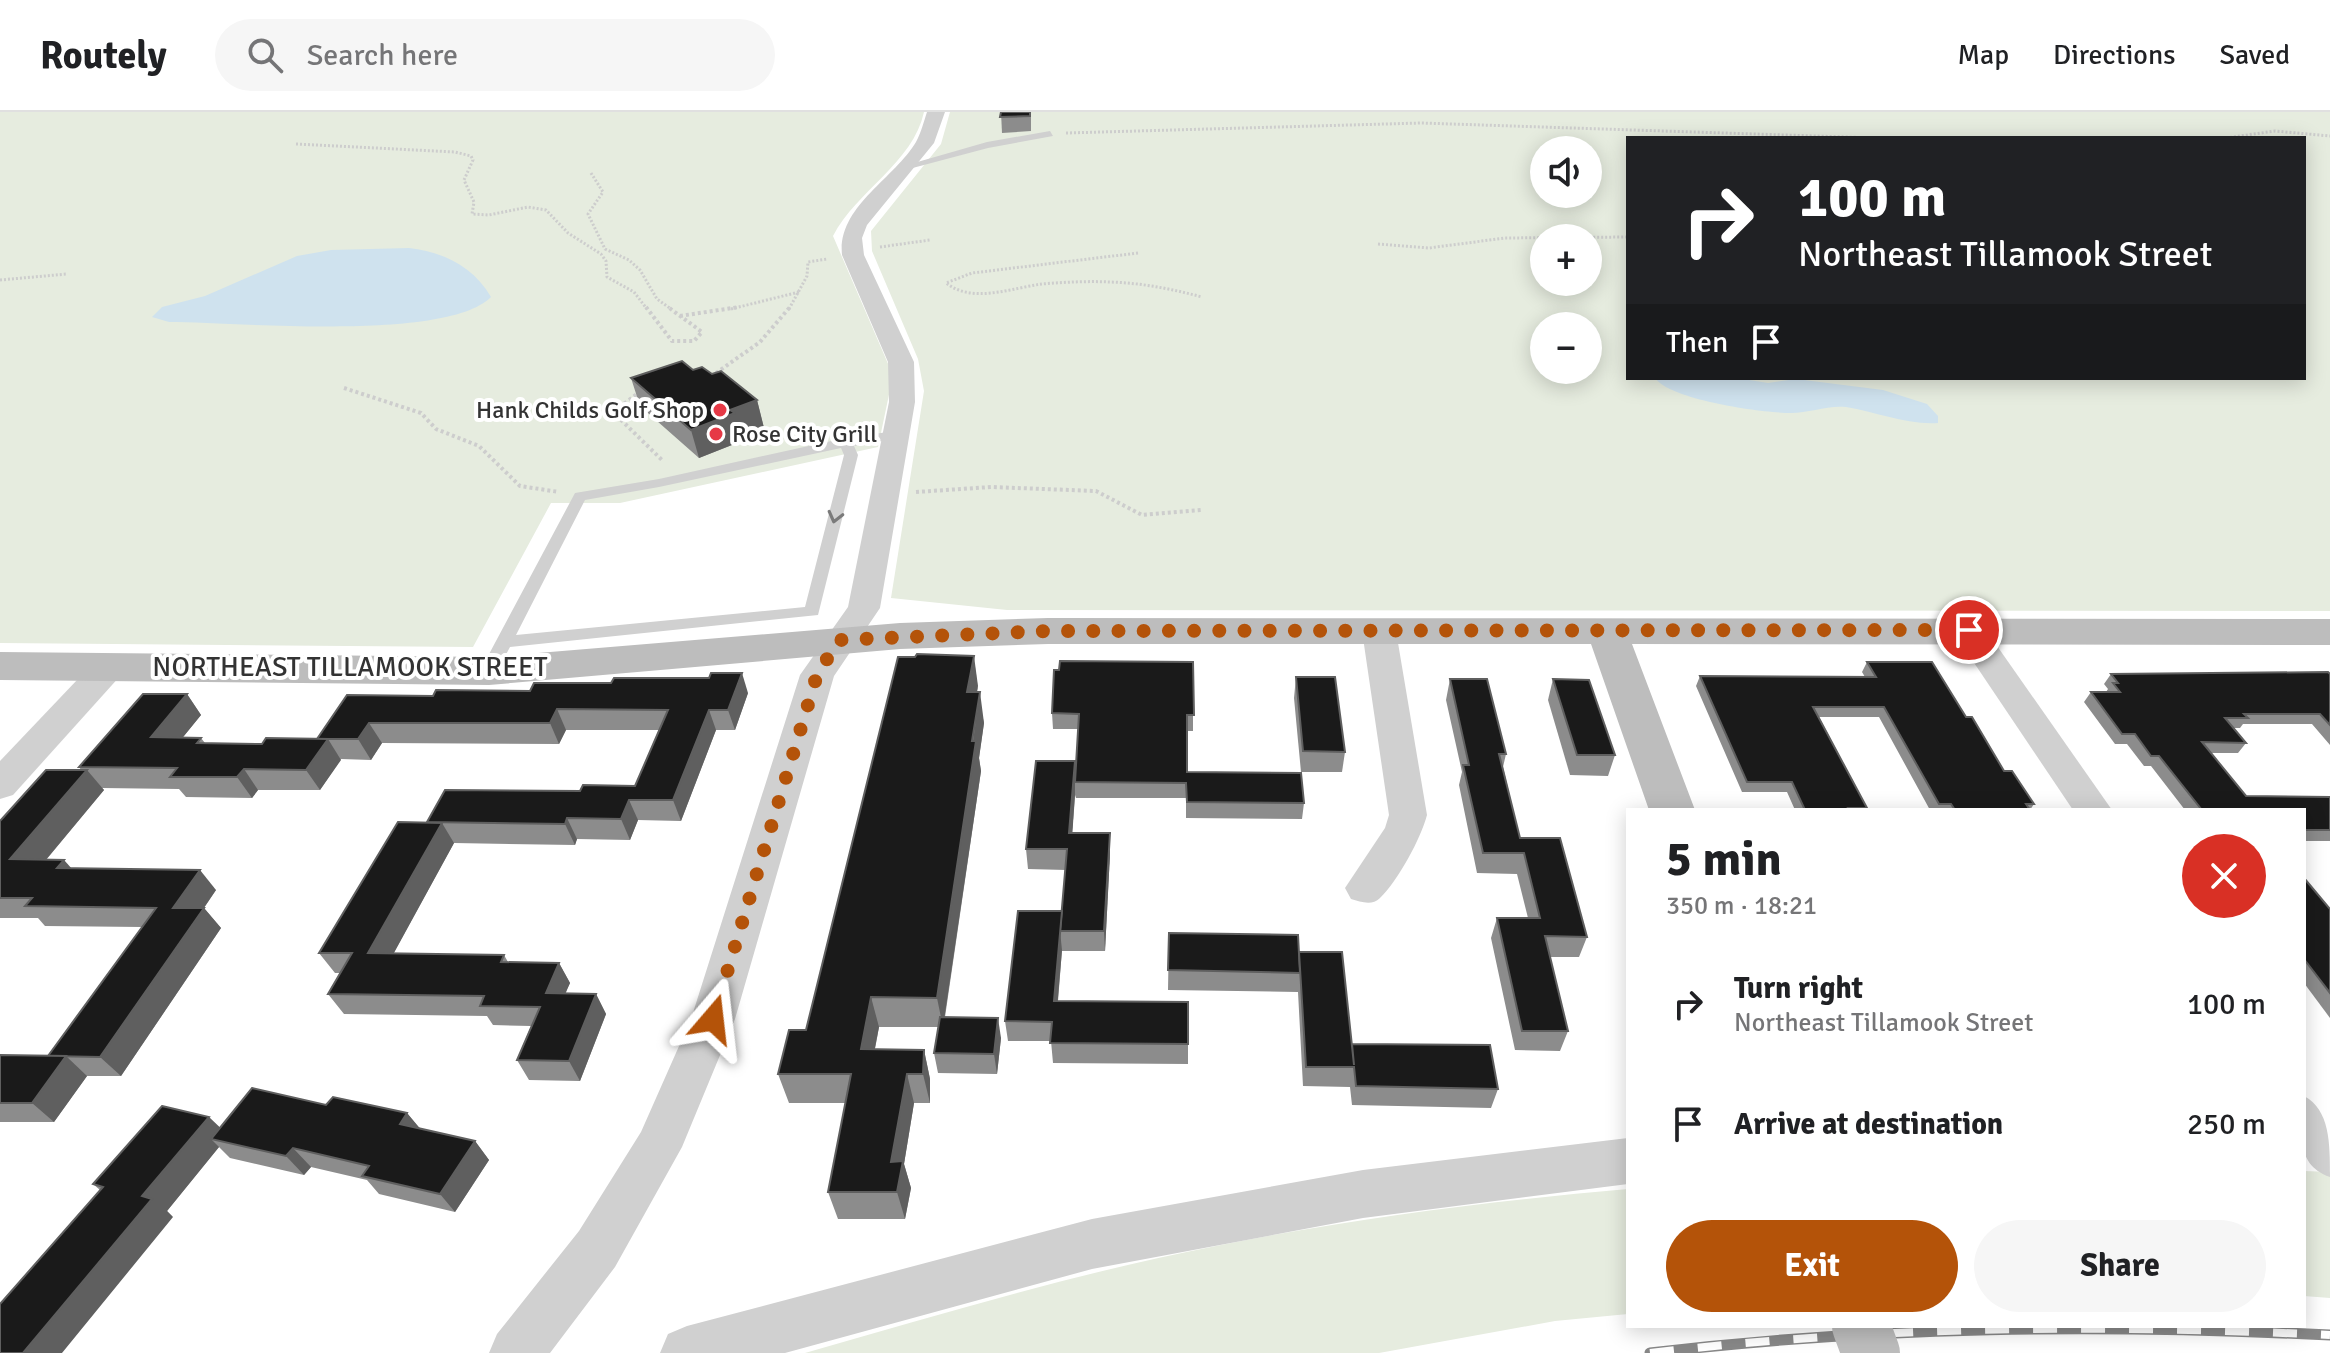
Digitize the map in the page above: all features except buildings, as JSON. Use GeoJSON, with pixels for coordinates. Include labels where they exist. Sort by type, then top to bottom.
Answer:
{"type":"FeatureCollection","features":[{"type":"Feature","properties":{"kind":"street"},"geometry":{"type":"LineString","coordinates":[[516,1353],[597,1249],[658,1147],[713,1019],[817,675],[825,626],[864,608],[904,387],[901,362],[853,255],[853,231],[925,143],[936,112]]}},
{"type":"Feature","properties":{"kind":"street","name":"NORTHEAST TILLAMOOK STREET"},"geometry":{"type":"LineString","coordinates":[[0,666],[109,667],[496,656],[825,626],[1017,632],[2330,632]]}},
{"type":"Feature","properties":{"kind":"street"},"geometry":{"type":"LineString","coordinates":[[1969,630],[2092,808]]}},
{"type":"Feature","properties":{"kind":"street"},"geometry":{"type":"LineString","coordinates":[[1365,888],[1403,832],[1408,815],[1379,631]]}},
{"type":"Feature","properties":{"kind":"street"},"geometry":{"type":"LineString","coordinates":[[1607,631],[1671,808]]}},
{"type":"Feature","properties":{"kind":"street"},"geometry":{"type":"LineString","coordinates":[[0,785],[109,667]]}},
{"type":"Feature","properties":{"kind":"street"},"geometry":{"type":"LineString","coordinates":[[2306,1120],[2330,1155]]}},
{"type":"Feature","properties":{"kind":"street"},"geometry":{"type":"LineString","coordinates":[[2306,1154],[2330,1155]]}},
{"type":"Feature","properties":{"kind":"street"},"geometry":{"type":"LineString","coordinates":[[687,1353],[1106,1241],[1351,1195],[1485,1176],[1626,1161]]}},
{"type":"Feature","properties":{"kind":"street"},"geometry":{"type":"LineString","coordinates":[[1862,1328],[1871,1353]]}},
{"type":"Feature","properties":{"kind":"lane"},"geometry":{"type":"LineString","coordinates":[[905,167],[987,145],[1050,134]]}},
{"type":"Feature","properties":{"kind":"lane"},"geometry":{"type":"LineString","coordinates":[[496,656],[580,496],[681,479],[845,442],[894,441]]}},
{"type":"Feature","properties":{"kind":"lane"},"geometry":{"type":"LineString","coordinates":[[825,626],[851,455],[845,442]]}},
{"type":"Feature","properties":{"kind":"path"},"geometry":{"type":"LineString","coordinates":[[1050,134],[1421,123],[1815,136]]}},
{"type":"Feature","properties":{"kind":"path"},"geometry":{"type":"LineString","coordinates":[[2240,136],[2275,131],[2330,136]]}},
{"type":"Feature","properties":{"kind":"path"},"geometry":{"type":"LineString","coordinates":[[296,144],[455,152],[471,156],[473,160],[464,180],[474,202],[472,214],[489,215],[528,207],[546,210],[568,233],[601,254],[606,261],[607,277],[634,292],[672,341],[683,343],[699,337],[702,332],[657,299],[640,270],[605,249],[588,214],[603,192],[591,173]]}},
{"type":"Feature","properties":{"kind":"path"},"geometry":{"type":"LineString","coordinates":[[1378,244],[1429,248],[1505,238],[1626,237]]}},
{"type":"Feature","properties":{"kind":"path"},"geometry":{"type":"LineString","coordinates":[[710,375],[741,359],[800,292],[807,282],[808,262],[853,255],[881,246],[930,240]]}},
{"type":"Feature","properties":{"kind":"path"},"geometry":{"type":"LineString","coordinates":[[1138,253],[972,273],[946,283],[958,291],[983,294],[1058,283],[1121,282],[1157,285],[1202,297]]}},
{"type":"Feature","properties":{"kind":"path"},"geometry":{"type":"LineString","coordinates":[[0,280],[67,274]]}},
{"type":"Feature","properties":{"kind":"path"},"geometry":{"type":"LineString","coordinates":[[679,316],[724,311],[800,292]]}},
{"type":"Feature","properties":{"kind":"path"},"geometry":{"type":"LineString","coordinates":[[344,388],[421,413],[436,429],[479,446],[512,481],[527,490],[570,492]]}},
{"type":"Feature","properties":{"kind":"path"},"geometry":{"type":"LineString","coordinates":[[644,390],[623,402],[617,409],[618,417],[681,479]]}},
{"type":"Feature","properties":{"kind":"path"},"geometry":{"type":"LineString","coordinates":[[894,441],[910,450],[905,481],[920,494],[991,487],[1096,491],[1111,494],[1140,514],[1201,510]]}},
{"type":"Feature","properties":{"kind":"shaded area"},"geometry":{"type":"Polygon","coordinates":[[[0,112],[924,112],[909,146],[856,204],[833,236],[889,366],[891,385],[878,447],[620,503],[551,503],[473,647],[0,643],[0,112]]]}},
{"type":"Feature","properties":{"kind":"shaded area"},"geometry":{"type":"Polygon","coordinates":[[[950,112],[2330,112],[2330,611],[1007,610],[891,598],[924,391],[918,359],[872,251],[871,231],[941,144],[950,112]]]}},
{"type":"Feature","properties":{"kind":"shaded area"},"geometry":{"type":"Polygon","coordinates":[[[2306,1171],[2330,1172],[2330,1298],[2306,1296],[2306,1171]]]}},
{"type":"Feature","properties":{"kind":"shaded area"},"geometry":{"type":"Polygon","coordinates":[[[1626,1189],[1626,1314],[1555,1321],[1379,1353],[805,1353],[1064,1281],[1168,1256],[1322,1227],[1525,1199],[1626,1189]]]}},
{"type":"Feature","properties":{"kind":"water"},"geometry":{"type":"Polygon","coordinates":[[[409,248],[456,262],[484,286],[491,297],[467,311],[431,320],[387,325],[169,322],[152,317],[162,307],[205,296],[297,256],[331,250],[409,248]]]}},
{"type":"Feature","properties":{"kind":"water"},"geometry":{"type":"Polygon","coordinates":[[[1657,380],[1749,380],[1768,383],[1804,380],[1883,390],[1927,404],[1938,416],[1938,423],[1903,420],[1846,407],[1791,413],[1760,411],[1697,399],[1664,386],[1657,380]]]}},
{"type":"Feature","properties":{"kind":"railway"},"geometry":{"type":"LineString","coordinates":[[1650,1353],[1820,1337],[1990,1330],[2159,1329],[2330,1335]]}},
{"type":"Feature","properties":{"kind":"place","name":"Hank Childs Golf Shop"},"geometry":{"type":"Point","coordinates":[720,410]}},
{"type":"Feature","properties":{"kind":"place","name":"Rose City Grill"},"geometry":{"type":"Point","coordinates":[716,434]}},
{"type":"Feature","properties":{"kind":"route"},"geometry":{"type":"LineString","coordinates":[[713,1019],[817,675],[839,640],[1048,631],[1969,630]]}}]}
